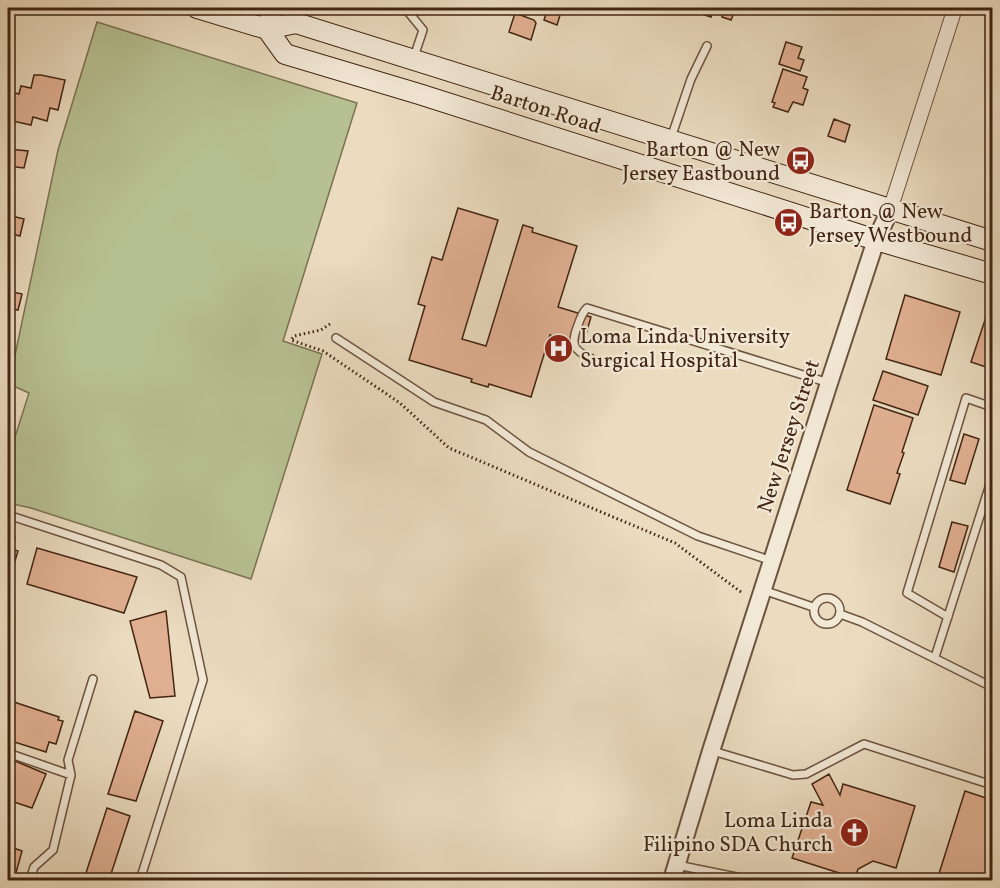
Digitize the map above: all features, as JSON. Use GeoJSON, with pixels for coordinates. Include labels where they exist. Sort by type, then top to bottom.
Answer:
{"type":"FeatureCollection","features":[{"type":"Feature","properties":{"kind":"main road","name":"Barton Road"},"geometry":{"type":"LineString","coordinates":[[197,8],[267,28],[296,23],[993,241]]}},
{"type":"Feature","properties":{"kind":"main road"},"geometry":{"type":"LineString","coordinates":[[267,28],[273,8]]}},
{"type":"Feature","properties":{"kind":"main road","name":"Barton Road"},"geometry":{"type":"LineString","coordinates":[[267,28],[285,54],[419,94],[876,240],[993,274]]}},
{"type":"Feature","properties":{"kind":"street","name":"New Jersey Street"},"geometry":{"type":"LineString","coordinates":[[675,873],[711,751],[829,383],[876,240],[890,210],[955,8]]}},
{"type":"Feature","properties":{"kind":"lane"},"geometry":{"type":"LineString","coordinates":[[405,8],[423,30],[414,60]]}},
{"type":"Feature","properties":{"kind":"lane"},"geometry":{"type":"LineString","coordinates":[[670,141],[706,46]]}},
{"type":"Feature","properties":{"kind":"lane"},"geometry":{"type":"LineString","coordinates":[[592,359],[578,352],[574,345],[574,337],[583,311],[587,308],[829,383]]}},
{"type":"Feature","properties":{"kind":"lane"},"geometry":{"type":"LineString","coordinates":[[336,338],[434,402],[486,420],[529,452],[698,536],[772,561]]}},
{"type":"Feature","properties":{"kind":"lane"},"geometry":{"type":"LineString","coordinates":[[948,617],[907,593],[966,398],[993,407]]}},
{"type":"Feature","properties":{"kind":"lane"},"geometry":{"type":"LineString","coordinates":[[936,657],[993,478]]}},
{"type":"Feature","properties":{"kind":"lane"},"geometry":{"type":"LineString","coordinates":[[8,515],[161,565],[181,577],[203,680],[140,880]]}},
{"type":"Feature","properties":{"kind":"lane"},"geometry":{"type":"LineString","coordinates":[[763,590],[813,607]]}},
{"type":"Feature","properties":{"kind":"lane"},"geometry":{"type":"LineString","coordinates":[[828,597],[837,602],[840,614],[831,623],[822,623],[814,615],[813,607],[818,600],[828,597]]}},
{"type":"Feature","properties":{"kind":"lane"},"geometry":{"type":"LineString","coordinates":[[840,614],[936,657],[993,687]]}},
{"type":"Feature","properties":{"kind":"lane"},"geometry":{"type":"LineString","coordinates":[[30,880],[34,867],[53,850],[71,775],[68,760],[93,679]]}},
{"type":"Feature","properties":{"kind":"lane"},"geometry":{"type":"LineString","coordinates":[[711,751],[793,776],[806,774],[864,744],[993,785]]}},
{"type":"Feature","properties":{"kind":"lane"},"geometry":{"type":"LineString","coordinates":[[8,753],[71,775]]}},
{"type":"Feature","properties":{"kind":"lane"},"geometry":{"type":"LineString","coordinates":[[675,873],[751,880]]}},
{"type":"Feature","properties":{"kind":"path"},"geometry":{"type":"LineString","coordinates":[[330,324],[321,330],[294,336],[291,340],[323,351],[400,403],[449,448],[675,543],[741,592]]}},
{"type":"Feature","properties":{"kind":"green space"},"geometry":{"type":"Polygon","coordinates":[[[97,22],[357,103],[283,341],[322,354],[251,579],[31,508],[8,503],[8,459],[29,393],[9,384],[58,150],[97,22]]]}},
{"type":"Feature","properties":{"kind":"building"},"geometry":{"type":"Polygon","coordinates":[[[548,8],[562,9],[557,25],[544,20],[548,8]]]}},
{"type":"Feature","properties":{"kind":"building"},"geometry":{"type":"Polygon","coordinates":[[[693,8],[714,8],[711,17],[692,11],[693,8]]]}},
{"type":"Feature","properties":{"kind":"building"},"geometry":{"type":"Polygon","coordinates":[[[725,8],[736,8],[731,20],[722,17],[725,8]]]}},
{"type":"Feature","properties":{"kind":"building"},"geometry":{"type":"Polygon","coordinates":[[[515,13],[534,20],[536,23],[531,40],[509,32],[515,13]]]}},
{"type":"Feature","properties":{"kind":"building"},"geometry":{"type":"Polygon","coordinates":[[[786,42],[802,47],[798,58],[804,60],[800,71],[779,64],[786,42]]]}},
{"type":"Feature","properties":{"kind":"building"},"geometry":{"type":"Polygon","coordinates":[[[783,69],[807,77],[803,88],[808,90],[803,105],[793,102],[788,112],[773,107],[775,103],[772,102],[783,69]]]}},
{"type":"Feature","properties":{"kind":"building"},"geometry":{"type":"Polygon","coordinates":[[[34,75],[65,80],[58,110],[50,108],[47,121],[33,117],[31,125],[8,120],[8,91],[19,94],[21,86],[31,88],[34,75]]]}},
{"type":"Feature","properties":{"kind":"building"},"geometry":{"type":"Polygon","coordinates":[[[834,119],[850,125],[845,142],[828,136],[834,119]]]}},
{"type":"Feature","properties":{"kind":"building"},"geometry":{"type":"Polygon","coordinates":[[[8,149],[28,151],[24,168],[8,166],[8,149]]]}},
{"type":"Feature","properties":{"kind":"building"},"geometry":{"type":"Polygon","coordinates":[[[458,208],[498,220],[462,339],[486,346],[523,225],[533,228],[532,232],[577,246],[558,307],[591,317],[583,344],[550,335],[531,397],[489,384],[488,387],[471,382],[472,379],[409,360],[425,306],[418,304],[432,257],[442,260],[458,208]]]}},
{"type":"Feature","properties":{"kind":"building"},"geometry":{"type":"Polygon","coordinates":[[[8,215],[24,219],[20,236],[8,233],[8,215]]]}},
{"type":"Feature","properties":{"kind":"building"},"geometry":{"type":"Polygon","coordinates":[[[8,291],[22,294],[18,310],[8,308],[8,291]]]}},
{"type":"Feature","properties":{"kind":"building"},"geometry":{"type":"Polygon","coordinates":[[[905,295],[960,312],[941,375],[886,359],[905,295]]]}},
{"type":"Feature","properties":{"kind":"building"},"geometry":{"type":"Polygon","coordinates":[[[986,317],[992,319],[992,369],[971,362],[986,317]]]}},
{"type":"Feature","properties":{"kind":"building"},"geometry":{"type":"Polygon","coordinates":[[[883,371],[928,386],[918,415],[873,400],[883,371]]]}},
{"type":"Feature","properties":{"kind":"building"},"geometry":{"type":"Polygon","coordinates":[[[874,405],[913,418],[897,473],[900,474],[890,504],[847,490],[874,405]]]}},
{"type":"Feature","properties":{"kind":"building"},"geometry":{"type":"Polygon","coordinates":[[[964,434],[979,439],[965,484],[950,480],[964,434]]]}},
{"type":"Feature","properties":{"kind":"building"},"geometry":{"type":"Polygon","coordinates":[[[952,522],[968,526],[954,572],[939,567],[952,522]]]}},
{"type":"Feature","properties":{"kind":"building"},"geometry":{"type":"Polygon","coordinates":[[[8,536],[15,538],[12,549],[18,551],[11,574],[8,573],[8,536]]]}},
{"type":"Feature","properties":{"kind":"building"},"geometry":{"type":"Polygon","coordinates":[[[37,548],[137,577],[124,613],[27,584],[37,548]]]}},
{"type":"Feature","properties":{"kind":"building"},"geometry":{"type":"Polygon","coordinates":[[[166,611],[175,696],[150,698],[130,621],[166,611]]]}},
{"type":"Feature","properties":{"kind":"building"},"geometry":{"type":"Polygon","coordinates":[[[8,700],[59,717],[58,720],[63,721],[56,744],[49,742],[46,752],[8,740],[8,700]]]}},
{"type":"Feature","properties":{"kind":"building"},"geometry":{"type":"Polygon","coordinates":[[[135,711],[163,721],[136,801],[108,794],[135,711]]]}},
{"type":"Feature","properties":{"kind":"building"},"geometry":{"type":"Polygon","coordinates":[[[8,758],[46,774],[32,808],[8,800],[8,758]]]}},
{"type":"Feature","properties":{"kind":"building","name":"Loma Linda Filipino SDA Church"},"geometry":{"type":"Polygon","coordinates":[[[829,774],[840,795],[843,784],[915,806],[896,868],[873,861],[858,869],[855,878],[792,858],[811,802],[823,805],[812,784],[829,774]]]}},
{"type":"Feature","properties":{"kind":"building"},"geometry":{"type":"Polygon","coordinates":[[[965,791],[992,800],[992,880],[937,880],[965,791]]]}},
{"type":"Feature","properties":{"kind":"building"},"geometry":{"type":"Polygon","coordinates":[[[107,808],[130,816],[109,880],[98,880],[85,876],[107,808]]]}},
{"type":"Feature","properties":{"kind":"building"},"geometry":{"type":"Polygon","coordinates":[[[8,846],[22,851],[14,880],[8,879],[8,846]]]}},
{"type":"Feature","properties":{"kind":"place","name":"Barton @ New Jersey Eastbound"},"geometry":{"type":"Point","coordinates":[801,161]}},
{"type":"Feature","properties":{"kind":"place","name":"Barton @ New Jersey Westbound"},"geometry":{"type":"Point","coordinates":[788,223]}},
{"type":"Feature","properties":{"kind":"place","name":"Loma Linda University Surgical Hospital"},"geometry":{"type":"Point","coordinates":[559,348]}},
{"type":"Feature","properties":{"kind":"place","name":"Loma Linda Filipino SDA Church"},"geometry":{"type":"Point","coordinates":[854,832]}}]}
